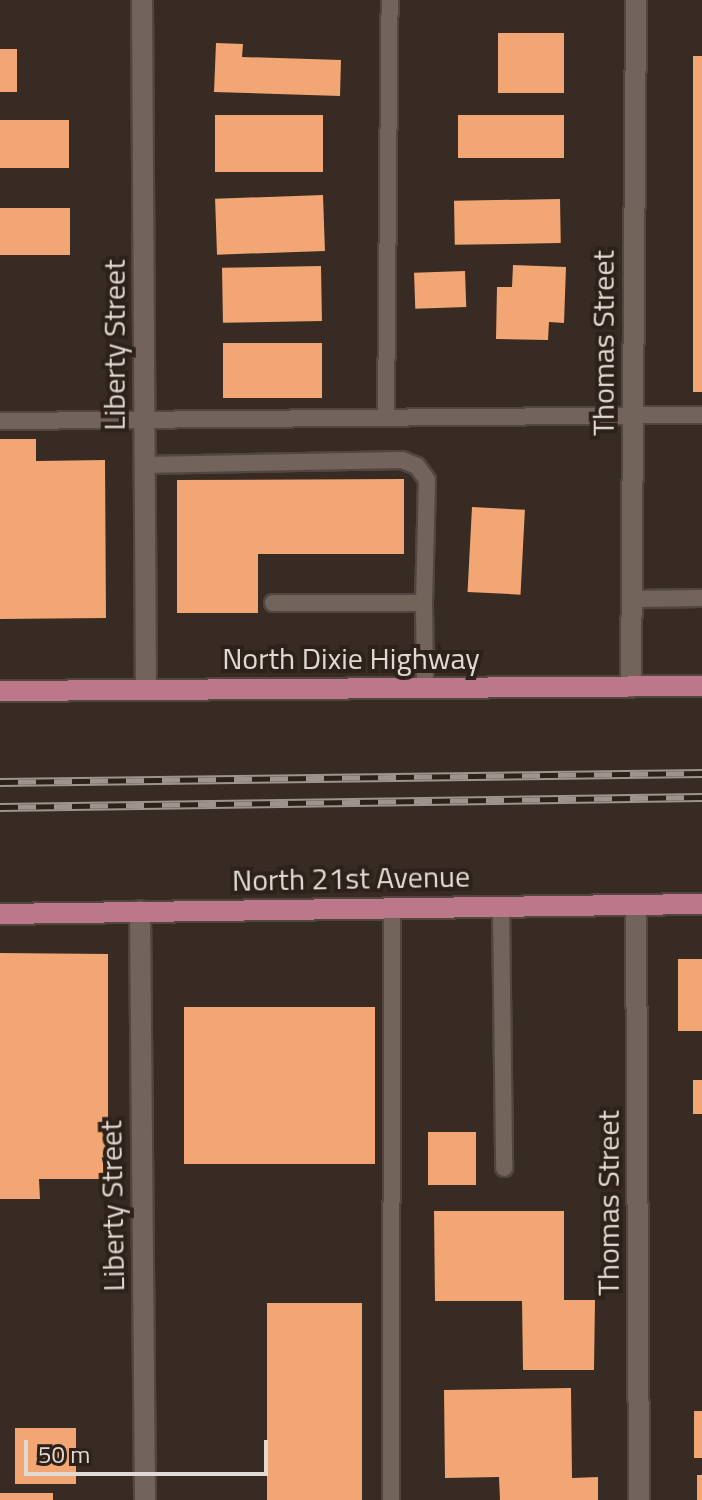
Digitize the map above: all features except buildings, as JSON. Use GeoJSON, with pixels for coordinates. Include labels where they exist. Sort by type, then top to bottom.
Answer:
{"type":"FeatureCollection","features":[{"type":"Feature","properties":{"kind":"main road","name":"North Dixie Highway"},"geometry":{"type":"LineString","coordinates":[[0,691],[702,686]]}},
{"type":"Feature","properties":{"kind":"main road","name":"North 21st Avenue"},"geometry":{"type":"LineString","coordinates":[[0,914],[702,904]]}},
{"type":"Feature","properties":{"kind":"street","name":"Liberty Street"},"geometry":{"type":"LineString","coordinates":[[142,0],[146,689]]}},
{"type":"Feature","properties":{"kind":"street","name":"Thomas Street"},"geometry":{"type":"LineString","coordinates":[[631,687],[636,0]]}},
{"type":"Feature","properties":{"kind":"street","name":"Thomas Street"},"geometry":{"type":"LineString","coordinates":[[636,905],[639,1500]]}},
{"type":"Feature","properties":{"kind":"street","name":"Liberty Street"},"geometry":{"type":"LineString","coordinates":[[140,911],[145,1500]]}},
{"type":"Feature","properties":{"kind":"lane"},"geometry":{"type":"LineString","coordinates":[[386,418],[390,0]]}},
{"type":"Feature","properties":{"kind":"lane"},"geometry":{"type":"LineString","coordinates":[[0,421],[702,415]]}},
{"type":"Feature","properties":{"kind":"lane"},"geometry":{"type":"LineString","coordinates":[[145,465],[402,460],[417,466],[427,480],[425,688]]}},
{"type":"Feature","properties":{"kind":"lane"},"geometry":{"type":"LineString","coordinates":[[632,599],[702,598]]}},
{"type":"Feature","properties":{"kind":"lane"},"geometry":{"type":"LineString","coordinates":[[273,603],[424,603]]}},
{"type":"Feature","properties":{"kind":"lane"},"geometry":{"type":"LineString","coordinates":[[501,906],[504,1168]]}},
{"type":"Feature","properties":{"kind":"lane"},"geometry":{"type":"LineString","coordinates":[[391,1500],[392,908]]}},
{"type":"Feature","properties":{"kind":"railway"},"geometry":{"type":"LineString","coordinates":[[0,782],[702,773]]}},
{"type":"Feature","properties":{"kind":"railway"},"geometry":{"type":"LineString","coordinates":[[0,807],[702,797]]}}]}
